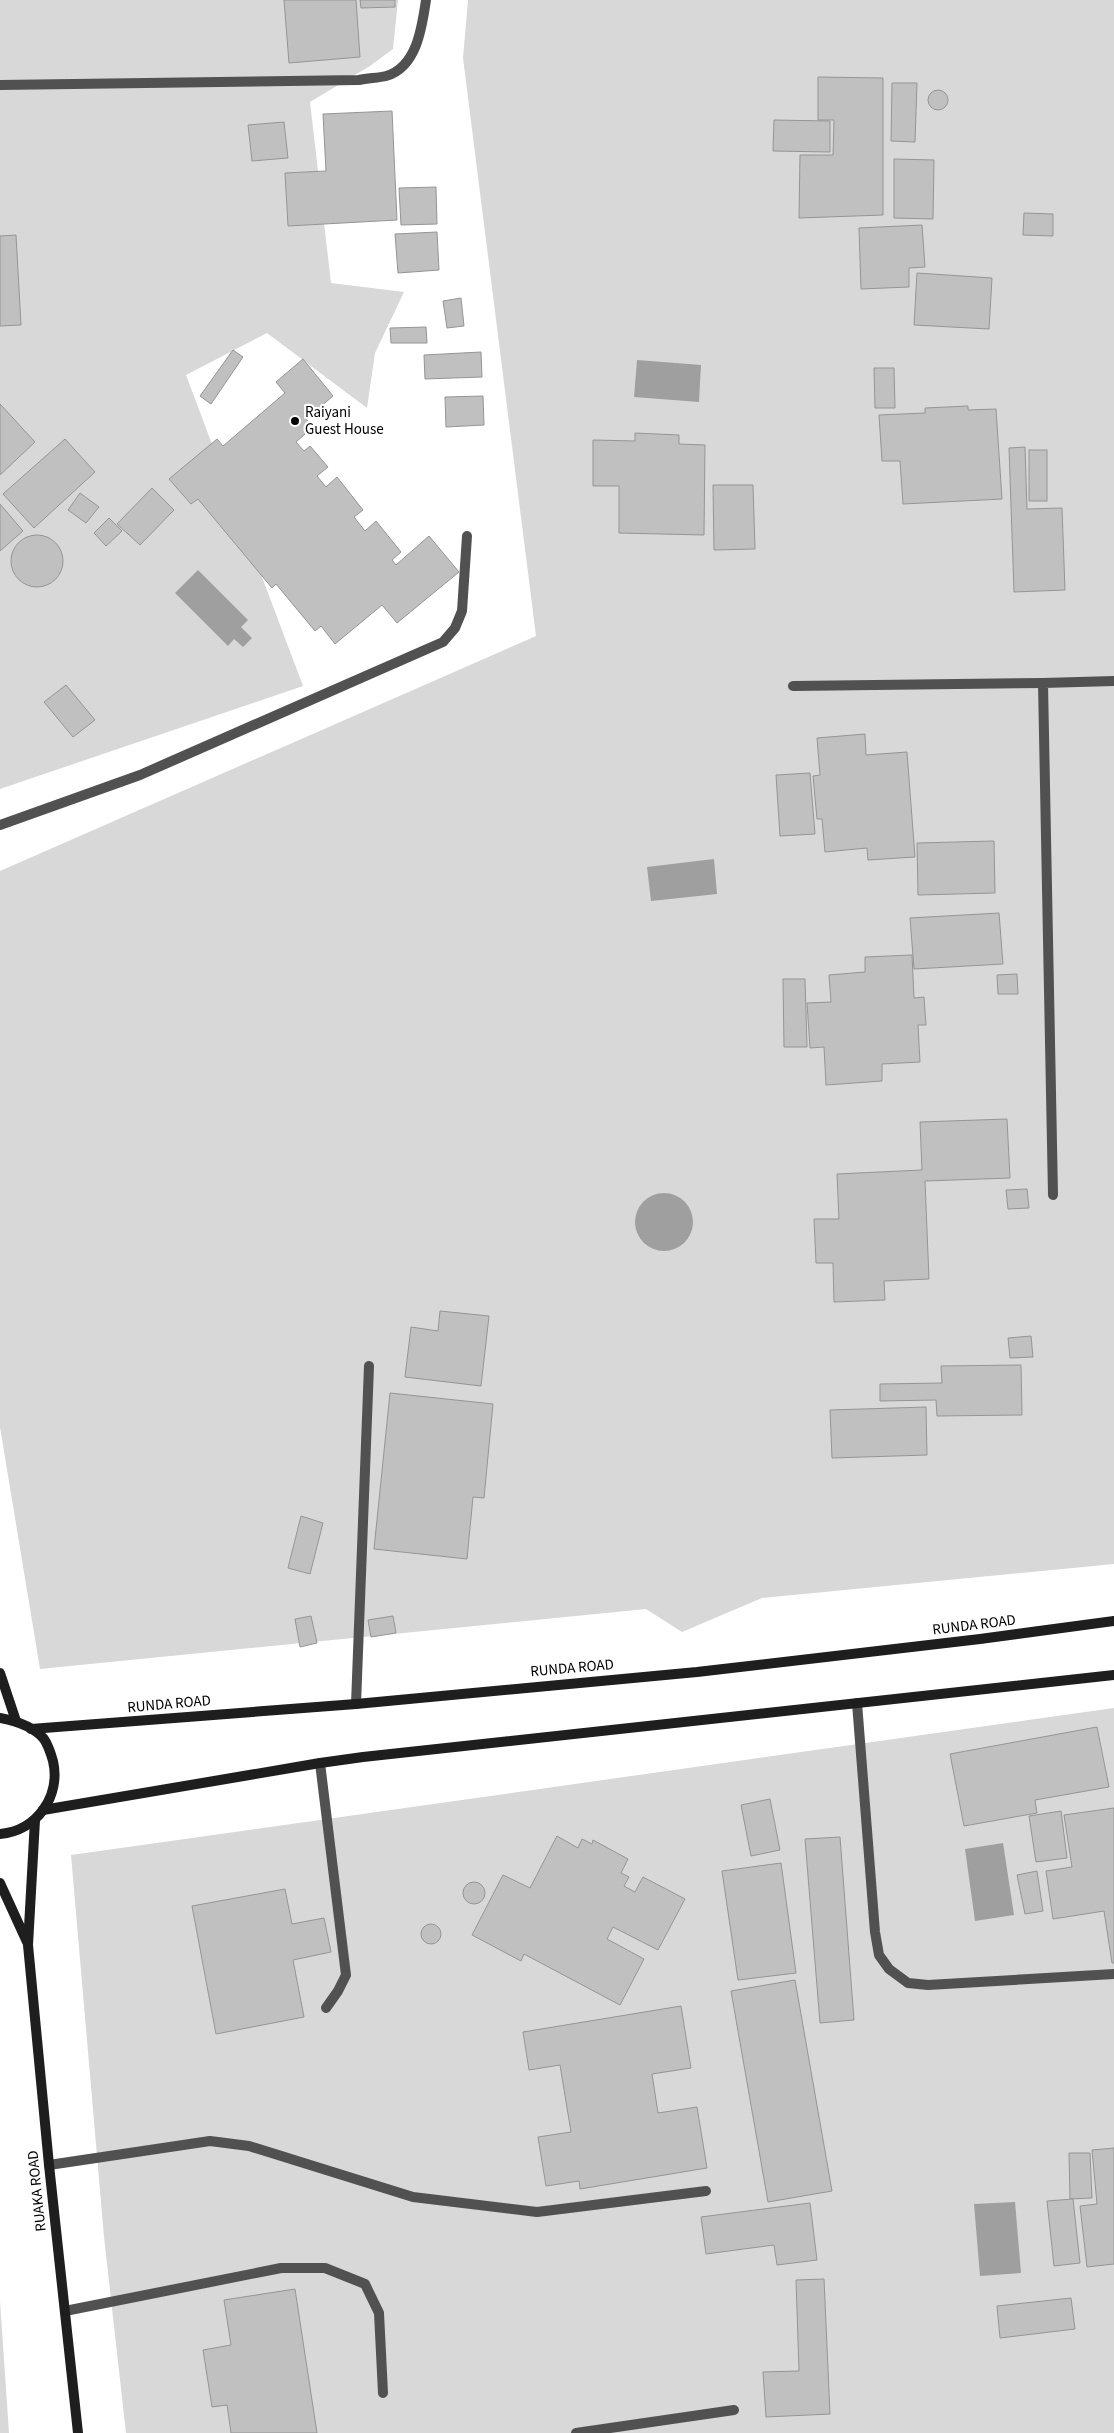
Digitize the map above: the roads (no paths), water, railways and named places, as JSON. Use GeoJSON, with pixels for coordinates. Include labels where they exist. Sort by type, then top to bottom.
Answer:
{"type":"FeatureCollection","features":[{"type":"Feature","properties":{"kind":"street"},"geometry":{"type":"LineString","coordinates":[[0,85],[359,80],[388,76],[408,63],[422,26],[426,0]]}},
{"type":"Feature","properties":{"kind":"street"},"geometry":{"type":"LineString","coordinates":[[0,825],[140,775],[442,642],[455,628],[462,611],[467,536]]}},
{"type":"Feature","properties":{"kind":"street"},"geometry":{"type":"LineString","coordinates":[[793,686],[1114,681]]}},
{"type":"Feature","properties":{"kind":"street"},"geometry":{"type":"LineString","coordinates":[[1043,683],[1052,1195]]}},
{"type":"Feature","properties":{"kind":"street"},"geometry":{"type":"LineString","coordinates":[[356,1704],[369,1366]]}},
{"type":"Feature","properties":{"kind":"street","name":"RUNDA ROAD"},"geometry":{"type":"LineString","coordinates":[[31,1729],[356,1704],[697,1672],[980,1640],[1114,1621]]}},
{"type":"Feature","properties":{"kind":"street"},"geometry":{"type":"LineString","coordinates":[[0,1673],[16,1721]]}},
{"type":"Feature","properties":{"kind":"street"},"geometry":{"type":"LineString","coordinates":[[43,1810],[320,1763],[1114,1675]]}},
{"type":"Feature","properties":{"kind":"street"},"geometry":{"type":"LineString","coordinates":[[857,1704],[875,1932],[879,1955],[889,1968],[908,1984],[928,1985],[1114,1974]]}},
{"type":"Feature","properties":{"kind":"street"},"geometry":{"type":"LineString","coordinates":[[0,1718],[16,1721],[31,1729],[45,1740],[56,1772],[54,1790],[35,1820],[20,1830],[0,1834]]}},
{"type":"Feature","properties":{"kind":"street"},"geometry":{"type":"LineString","coordinates":[[320,1763],[346,1974],[338,1992],[326,2008]]}},
{"type":"Feature","properties":{"kind":"street","name":"RUAKA ROAD"},"geometry":{"type":"LineString","coordinates":[[35,1820],[28,1945],[49,2165],[78,2433]]}},
{"type":"Feature","properties":{"kind":"street","name":"RUAKA ROAD"},"geometry":{"type":"LineString","coordinates":[[0,1883],[28,1945]]}},
{"type":"Feature","properties":{"kind":"street"},"geometry":{"type":"LineString","coordinates":[[49,2165],[210,2141],[249,2146],[413,2197],[537,2212],[706,2191]]}},
{"type":"Feature","properties":{"kind":"street"},"geometry":{"type":"LineString","coordinates":[[65,2311],[282,2268],[325,2268],[365,2284],[379,2313],[383,2394]]}},
{"type":"Feature","properties":{"kind":"street"},"geometry":{"type":"LineString","coordinates":[[576,2433],[734,2410]]}},
{"type":"Feature","properties":{"kind":"place","name":"Raiyani Guest House"},"geometry":{"type":"Point","coordinates":[295,421]}}]}
